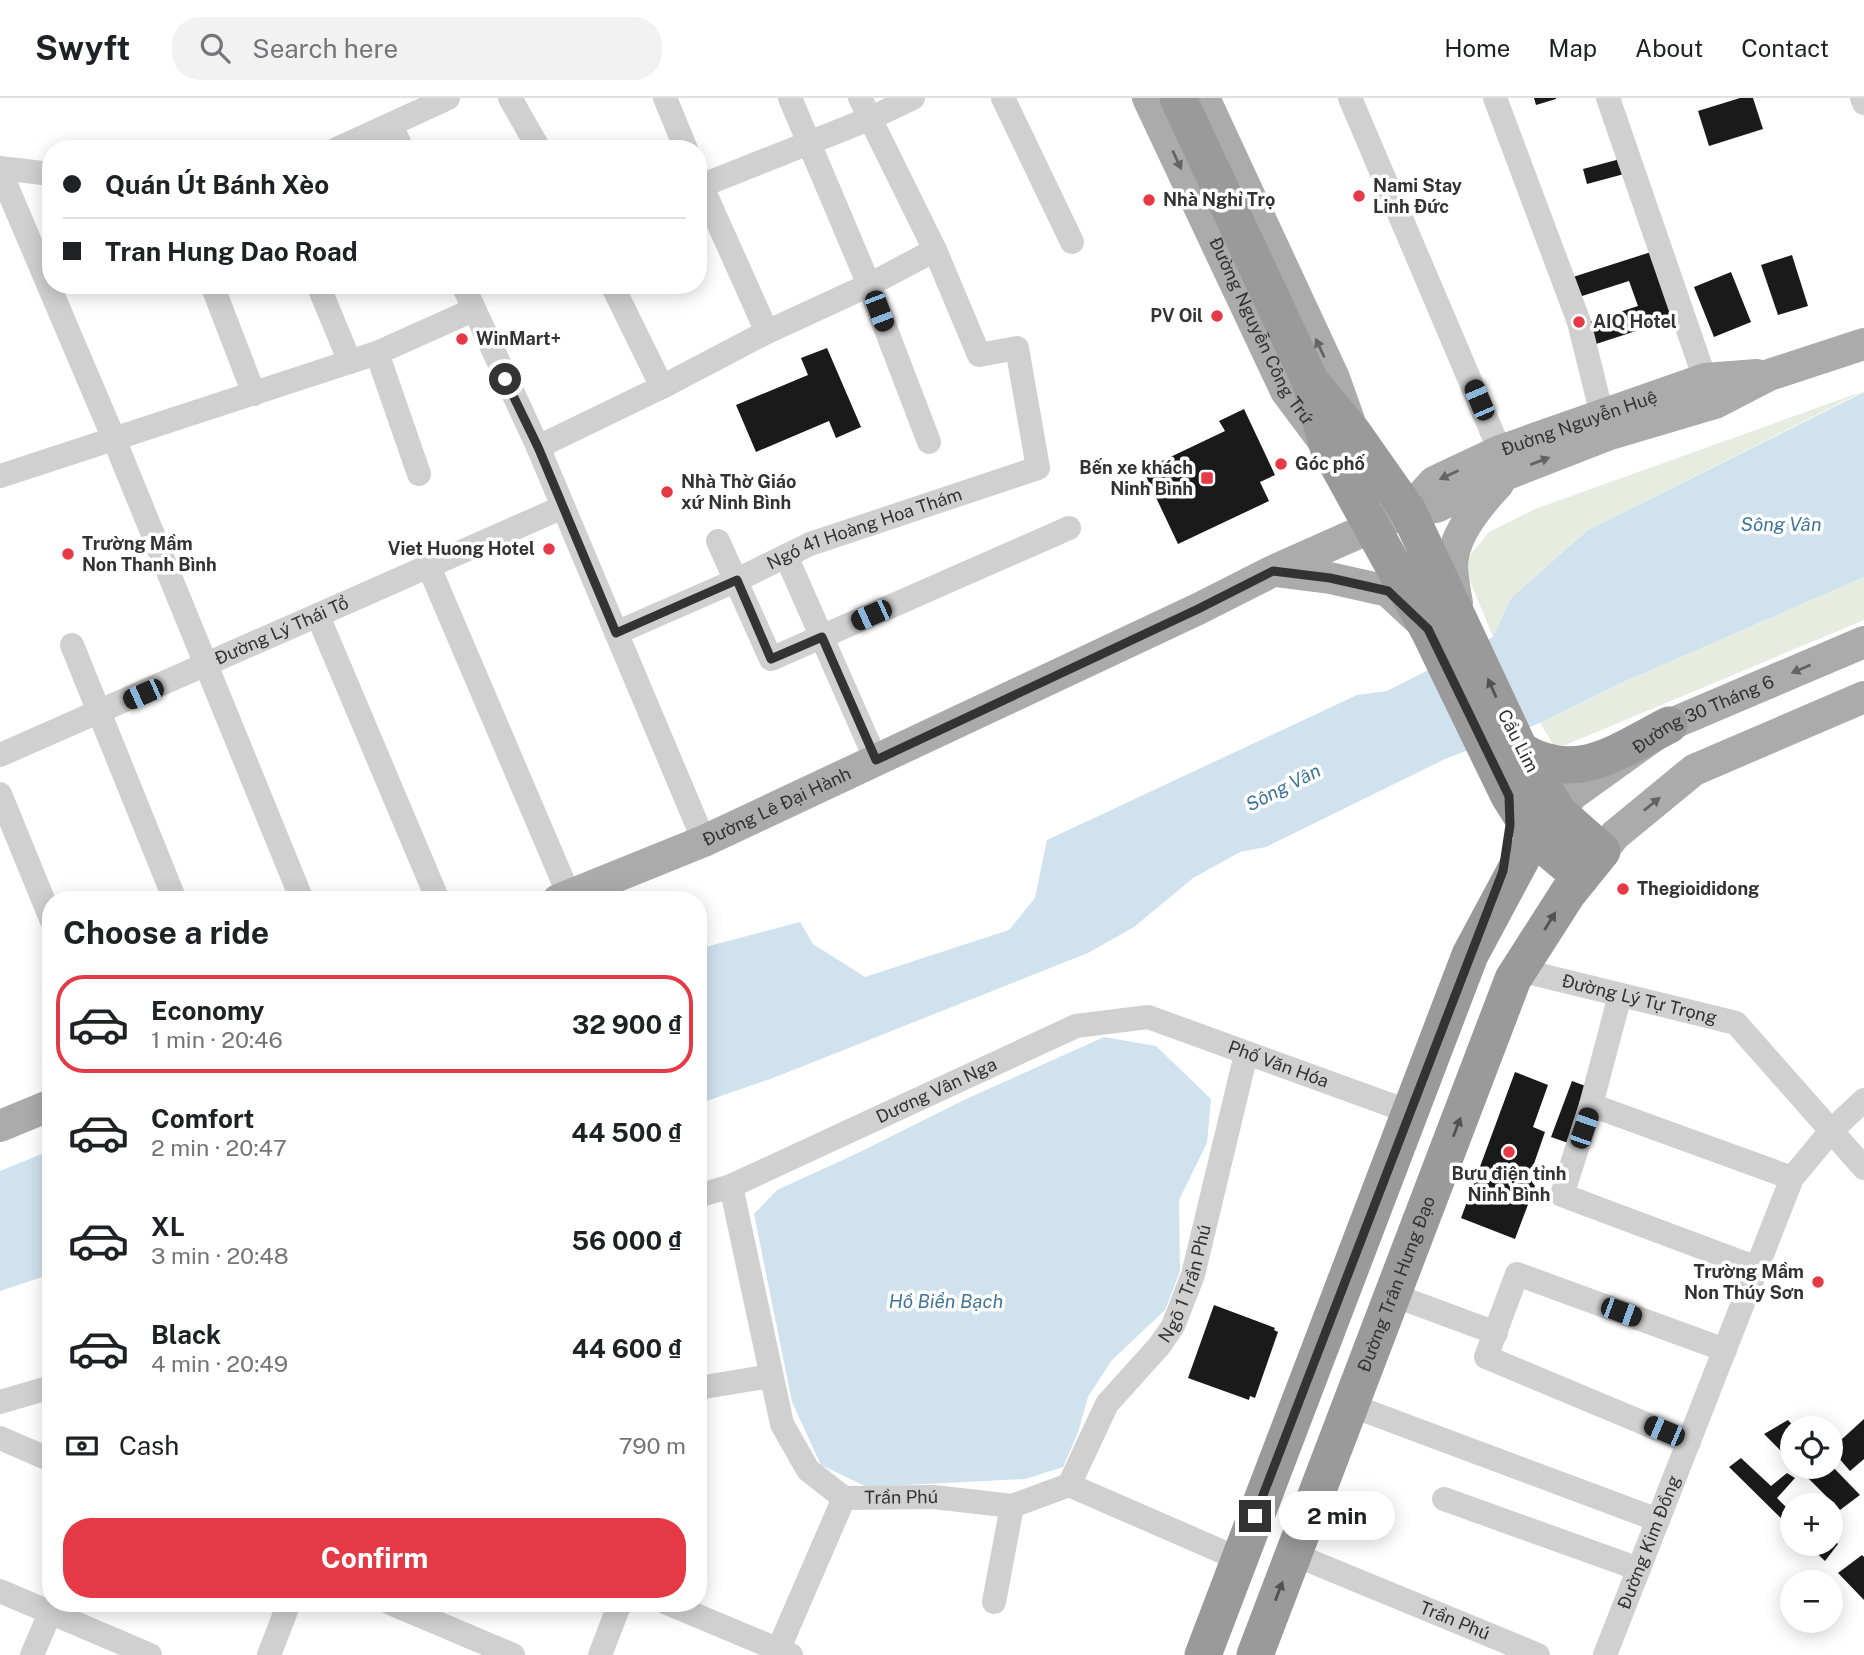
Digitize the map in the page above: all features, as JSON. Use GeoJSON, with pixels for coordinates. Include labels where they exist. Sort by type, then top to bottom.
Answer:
{"type":"FeatureCollection","features":[{"type":"Feature","properties":{"kind":"highway","name":"Đường Nguyễn Công Trứ"},"geometry":{"type":"LineString","coordinates":[[1178,98],[1310,381],[1341,441],[1373,526],[1443,622]]}},
{"type":"Feature","properties":{"kind":"highway","name":"Đường Nguyễn Công Trứ"},"geometry":{"type":"LineString","coordinates":[[1341,441],[1408,511],[1443,622]]}},
{"type":"Feature","properties":{"kind":"highway","name":"Cầu Lim"},"geometry":{"type":"LineString","coordinates":[[1443,622],[1507,756],[1547,826]]}},
{"type":"Feature","properties":{"kind":"highway"},"geometry":{"type":"LineString","coordinates":[[1507,756],[1571,766],[1599,760],[1669,725]]}},
{"type":"Feature","properties":{"kind":"highway","name":"Cầu Lim"},"geometry":{"type":"LineString","coordinates":[[1507,756],[1509,796],[1591,864]]}},
{"type":"Feature","properties":{"kind":"highway"},"geometry":{"type":"LineString","coordinates":[[1203,1655],[1503,871],[1510,825],[1509,796]]}},
{"type":"Feature","properties":{"kind":"highway"},"geometry":{"type":"LineString","coordinates":[[1470,955],[1522,856],[1547,826]]}},
{"type":"Feature","properties":{"kind":"highway","name":"Đường Trân Hưng Đạo"},"geometry":{"type":"LineString","coordinates":[[1255,1655],[1513,979],[1568,892],[1591,864]]}},
{"type":"Feature","properties":{"kind":"highway"},"geometry":{"type":"LineString","coordinates":[[1244,1547],[1293,1554]]}},
{"type":"Feature","properties":{"kind":"main road","name":"Đường Nguyễn Công Trứ"},"geometry":{"type":"LineString","coordinates":[[1148,98],[1286,391],[1341,441]]}},
{"type":"Feature","properties":{"kind":"main road","name":"Đường Nguyễn Công Trứ"},"geometry":{"type":"LineString","coordinates":[[1204,98],[1334,378],[1341,441]]}},
{"type":"Feature","properties":{"kind":"main road","name":"Đuờng Nguyễn Huệ"},"geometry":{"type":"LineString","coordinates":[[1605,425],[1715,403],[1769,375],[1864,344]]}},
{"type":"Feature","properties":{"kind":"main road","name":"Đuờng Nguyễn Huệ"},"geometry":{"type":"LineString","coordinates":[[1373,526],[1408,511],[1436,507],[1504,462],[1605,425],[1705,379],[1769,375]]}},
{"type":"Feature","properties":{"kind":"main road"},"geometry":{"type":"LineString","coordinates":[[1273,571],[1330,578],[1388,591],[1443,622],[1456,549],[1470,516],[1504,462]]}},
{"type":"Feature","properties":{"kind":"main road","name":"Đường Lê Đại Hành"},"geometry":{"type":"LineString","coordinates":[[578,891],[704,841],[1373,526]]}},
{"type":"Feature","properties":{"kind":"main road","name":"Đường 30 Tháng 6"},"geometry":{"type":"LineString","coordinates":[[1547,826],[1573,794],[1669,725],[1864,642]]}},
{"type":"Feature","properties":{"kind":"main road"},"geometry":{"type":"LineString","coordinates":[[1591,864],[1615,835],[1694,770],[1864,697]]}},
{"type":"Feature","properties":{"kind":"main road"},"geometry":{"type":"LineString","coordinates":[[0,1126],[42,1109]]}},
{"type":"Feature","properties":{"kind":"street"},"geometry":{"type":"LineString","coordinates":[[357,140],[447,98]]}},
{"type":"Feature","properties":{"kind":"street"},"geometry":{"type":"LineString","coordinates":[[510,98],[534,140]]}},
{"type":"Feature","properties":{"kind":"street"},"geometry":{"type":"LineString","coordinates":[[665,98],[682,140]]}},
{"type":"Feature","properties":{"kind":"street"},"geometry":{"type":"LineString","coordinates":[[790,98],[869,285],[929,442]]}},
{"type":"Feature","properties":{"kind":"street"},"geometry":{"type":"LineString","coordinates":[[707,181],[808,142],[864,108],[913,98]]}},
{"type":"Feature","properties":{"kind":"street"},"geometry":{"type":"LineString","coordinates":[[1003,98],[1072,242]]}},
{"type":"Feature","properties":{"kind":"street"},"geometry":{"type":"LineString","coordinates":[[1350,98],[1504,462]]}},
{"type":"Feature","properties":{"kind":"street"},"geometry":{"type":"LineString","coordinates":[[1495,98],[1579,322],[1605,425]]}},
{"type":"Feature","properties":{"kind":"street"},"geometry":{"type":"LineString","coordinates":[[1608,98],[1705,379]]}},
{"type":"Feature","properties":{"kind":"street"},"geometry":{"type":"LineString","coordinates":[[1863,98],[1864,103]]}},
{"type":"Feature","properties":{"kind":"street"},"geometry":{"type":"LineString","coordinates":[[538,447],[768,332],[869,285],[934,250],[864,108]]}},
{"type":"Feature","properties":{"kind":"street"},"geometry":{"type":"LineString","coordinates":[[391,125],[398,140]]}},
{"type":"Feature","properties":{"kind":"street"},"geometry":{"type":"LineString","coordinates":[[0,170],[42,173]]}},
{"type":"Feature","properties":{"kind":"street"},"geometry":{"type":"LineString","coordinates":[[0,170],[42,248]]}},
{"type":"Feature","properties":{"kind":"street"},"geometry":{"type":"LineString","coordinates":[[707,201],[768,332]]}},
{"type":"Feature","properties":{"kind":"street","name":"Ngó 41 Hoàng Hoa Thám"},"geometry":{"type":"LineString","coordinates":[[616,633],[737,580],[810,544],[1038,468],[1017,348],[979,355],[934,250]]}},
{"type":"Feature","properties":{"kind":"street"},"geometry":{"type":"LineString","coordinates":[[59,294],[114,439],[298,891]]}},
{"type":"Feature","properties":{"kind":"street"},"geometry":{"type":"LineString","coordinates":[[215,294],[254,394]]}},
{"type":"Feature","properties":{"kind":"street"},"geometry":{"type":"LineString","coordinates":[[322,294],[350,362]]}},
{"type":"Feature","properties":{"kind":"street"},"geometry":{"type":"LineString","coordinates":[[0,476],[377,353],[468,294]]}},
{"type":"Feature","properties":{"kind":"street"},"geometry":{"type":"LineString","coordinates":[[470,294],[704,841]]}},
{"type":"Feature","properties":{"kind":"street"},"geometry":{"type":"LineString","coordinates":[[616,294],[662,387]]}},
{"type":"Feature","properties":{"kind":"street"},"geometry":{"type":"LineString","coordinates":[[377,353],[419,474]]}},
{"type":"Feature","properties":{"kind":"street","name":"Đường Lý Thái Tổ"},"geometry":{"type":"LineString","coordinates":[[0,755],[563,507]]}},
{"type":"Feature","properties":{"kind":"street"},"geometry":{"type":"LineString","coordinates":[[718,541],[771,659],[1069,528]]}},
{"type":"Feature","properties":{"kind":"street"},"geometry":{"type":"LineString","coordinates":[[786,556],[876,760]]}},
{"type":"Feature","properties":{"kind":"street"},"geometry":{"type":"LineString","coordinates":[[429,567],[561,891]]}},
{"type":"Feature","properties":{"kind":"street"},"geometry":{"type":"LineString","coordinates":[[318,616],[434,891]]}},
{"type":"Feature","properties":{"kind":"street"},"geometry":{"type":"LineString","coordinates":[[72,645],[171,891]]}},
{"type":"Feature","properties":{"kind":"street"},"geometry":{"type":"LineString","coordinates":[[0,794],[42,897]]}},
{"type":"Feature","properties":{"kind":"street","name":"Đường Lý Tự Trọng"},"geometry":{"type":"LineString","coordinates":[[1519,970],[1736,1023],[1864,1168]]}},
{"type":"Feature","properties":{"kind":"street"},"geometry":{"type":"LineString","coordinates":[[1619,995],[1591,1105],[1562,1195],[1757,1268]]}},
{"type":"Feature","properties":{"kind":"street","name":"Phố Văn Hóa"},"geometry":{"type":"LineString","coordinates":[[1147,1017],[1410,1112]]}},
{"type":"Feature","properties":{"kind":"street","name":"Dương Vân Nga"},"geometry":{"type":"LineString","coordinates":[[707,1193],[731,1186],[1076,1026],[1147,1017]]}},
{"type":"Feature","properties":{"kind":"street","name":"Ngõ 1 Trần Phú"},"geometry":{"type":"LineString","coordinates":[[1069,1485],[1107,1404],[1160,1345],[1172,1326],[1193,1275],[1246,1054]]}},
{"type":"Feature","properties":{"kind":"street","name":"Đường Kim Đồng"},"geometry":{"type":"LineString","coordinates":[[1605,1655],[1793,1178],[1831,1131],[1864,1100]]}},
{"type":"Feature","properties":{"kind":"street"},"geometry":{"type":"LineString","coordinates":[[1591,1105],[1793,1178]]}},
{"type":"Feature","properties":{"kind":"street","name":"Trần Phú"},"geometry":{"type":"LineString","coordinates":[[731,1186],[782,1424],[808,1470],[844,1498],[934,1497],[1012,1506],[1069,1485]]}},
{"type":"Feature","properties":{"kind":"street"},"geometry":{"type":"LineString","coordinates":[[1689,1442],[1486,1356],[1517,1274],[1725,1350]]}},
{"type":"Feature","properties":{"kind":"street"},"geometry":{"type":"LineString","coordinates":[[1392,1294],[1496,1333]]}},
{"type":"Feature","properties":{"kind":"street"},"geometry":{"type":"LineString","coordinates":[[707,1387],[771,1376]]}},
{"type":"Feature","properties":{"kind":"street"},"geometry":{"type":"LineString","coordinates":[[0,1402],[42,1390]]}},
{"type":"Feature","properties":{"kind":"street"},"geometry":{"type":"LineString","coordinates":[[1350,1405],[1658,1520]]}},
{"type":"Feature","properties":{"kind":"street"},"geometry":{"type":"LineString","coordinates":[[0,1438],[42,1456]]}},
{"type":"Feature","properties":{"kind":"street"},"geometry":{"type":"LineString","coordinates":[[1069,1485],[1244,1547]]}},
{"type":"Feature","properties":{"kind":"street"},"geometry":{"type":"LineString","coordinates":[[688,1612],[781,1653],[844,1498]]}},
{"type":"Feature","properties":{"kind":"street"},"geometry":{"type":"LineString","coordinates":[[1444,1499],[1639,1569]]}},
{"type":"Feature","properties":{"kind":"street"},"geometry":{"type":"LineString","coordinates":[[993,1602],[1012,1506]]}},
{"type":"Feature","properties":{"kind":"street","name":"Trần Phú"},"geometry":{"type":"LineString","coordinates":[[1293,1554],[1538,1655]]}},
{"type":"Feature","properties":{"kind":"street"},"geometry":{"type":"LineString","coordinates":[[0,1591],[42,1609]]}},
{"type":"Feature","properties":{"kind":"street"},"geometry":{"type":"LineString","coordinates":[[269,1655],[286,1612]]}},
{"type":"Feature","properties":{"kind":"street"},"geometry":{"type":"LineString","coordinates":[[411,1612],[513,1655]]}},
{"type":"Feature","properties":{"kind":"street"},"geometry":{"type":"LineString","coordinates":[[600,1655],[617,1612]]}},
{"type":"Feature","properties":{"kind":"street"},"geometry":{"type":"LineString","coordinates":[[32,1655],[50,1613],[150,1655]]}},
{"type":"Feature","properties":{"kind":"shaded area"},"geometry":{"type":"Polygon","coordinates":[[[1864,391],[1588,530],[1511,598],[1493,637],[1463,564],[1489,532],[1535,509],[1864,391]]]}},
{"type":"Feature","properties":{"kind":"shaded area"},"geometry":{"type":"Polygon","coordinates":[[[1864,577],[1864,620],[1556,749],[1540,723],[1619,684],[1864,577]]]}},
{"type":"Feature","properties":{"kind":"water","name":"Sông Vân"},"geometry":{"type":"Polygon","coordinates":[[[1864,392],[1864,577],[1619,684],[1540,723],[1445,759],[1266,847],[1240,852],[1193,878],[1134,927],[1088,953],[773,1078],[707,1101],[707,947],[800,922],[813,944],[865,977],[1009,930],[1035,898],[1047,840],[1357,695],[1387,691],[1493,637],[1511,598],[1588,530],[1864,392]]]}},
{"type":"Feature","properties":{"kind":"water","name":"Hồ Biển Bạch"},"geometry":{"type":"Polygon","coordinates":[[[1104,1037],[1156,1046],[1211,1099],[1207,1143],[1179,1200],[1180,1271],[1165,1310],[1111,1361],[1088,1397],[1078,1432],[1063,1467],[1025,1479],[867,1487],[821,1465],[792,1402],[754,1214],[777,1190],[966,1099],[1104,1037]]]}},
{"type":"Feature","properties":{"kind":"water"},"geometry":{"type":"Polygon","coordinates":[[[42,1154],[42,1277],[0,1291],[0,1171],[42,1154]]]}},
{"type":"Feature","properties":{"kind":"building"},"geometry":{"type":"Polygon","coordinates":[[[1534,98],[1556,98],[1556,99],[1536,105],[1534,98]]]}},
{"type":"Feature","properties":{"kind":"building"},"geometry":{"type":"Polygon","coordinates":[[[1740,98],[1753,98],[1763,129],[1709,146],[1698,111],[1740,98]]]}},
{"type":"Feature","properties":{"kind":"building"},"geometry":{"type":"Polygon","coordinates":[[[1620,159],[1624,174],[1587,184],[1583,169],[1620,159]]]}},
{"type":"Feature","properties":{"kind":"building"},"geometry":{"type":"Polygon","coordinates":[[[1651,252],[1673,319],[1596,344],[1589,322],[1638,306],[1629,281],[1579,297],[1573,277],[1651,252]]]}},
{"type":"Feature","properties":{"kind":"building"},"geometry":{"type":"Polygon","coordinates":[[[1792,255],[1808,306],[1778,315],[1761,265],[1792,255]]]}},
{"type":"Feature","properties":{"kind":"building"},"geometry":{"type":"Polygon","coordinates":[[[1731,272],[1751,322],[1714,337],[1694,287],[1731,272]]]}},
{"type":"Feature","properties":{"kind":"building"},"geometry":{"type":"Polygon","coordinates":[[[827,348],[861,427],[836,438],[829,421],[756,452],[736,405],[808,375],[801,358],[827,348]]]}},
{"type":"Feature","properties":{"kind":"building","name":"Bến xe khách Ninh Bình"},"geometry":{"type":"Polygon","coordinates":[[[1244,409],[1275,475],[1260,482],[1269,501],[1178,544],[1143,470],[1225,431],[1219,421],[1244,409]]]}},
{"type":"Feature","properties":{"kind":"building"},"geometry":{"type":"Polygon","coordinates":[[[1515,1072],[1548,1085],[1533,1127],[1545,1132],[1529,1178],[1535,1186],[1515,1239],[1461,1218],[1515,1072]]]}},
{"type":"Feature","properties":{"kind":"building"},"geometry":{"type":"Polygon","coordinates":[[[1572,1081],[1591,1088],[1571,1144],[1551,1137],[1572,1081]]]}},
{"type":"Feature","properties":{"kind":"building"},"geometry":{"type":"Polygon","coordinates":[[[1214,1305],[1275,1328],[1278,1332],[1255,1398],[1250,1396],[1249,1400],[1188,1378],[1214,1305]]]}},
{"type":"Feature","properties":{"kind":"building"},"geometry":{"type":"Polygon","coordinates":[[[1864,1419],[1864,1459],[1850,1471],[1843,1463],[1843,1438],[1864,1419]]]}},
{"type":"Feature","properties":{"kind":"building"},"geometry":{"type":"Polygon","coordinates":[[[1780,1425],[1780,1450],[1764,1434],[1780,1425]]]}},
{"type":"Feature","properties":{"kind":"building"},"geometry":{"type":"Polygon","coordinates":[[[1741,1458],[1771,1486],[1780,1479],[1794,1479],[1777,1498],[1780,1501],[1780,1517],[1729,1467],[1741,1458]]]}},
{"type":"Feature","properties":{"kind":"building"},"geometry":{"type":"Polygon","coordinates":[[[1843,1477],[1860,1495],[1843,1508],[1843,1493],[1823,1493],[1809,1479],[1843,1477]]]}},
{"type":"Feature","properties":{"kind":"building"},"geometry":{"type":"Polygon","coordinates":[[[1862,1555],[1864,1557],[1864,1600],[1843,1578],[1842,1570],[1862,1555]]]}},
{"type":"Feature","properties":{"kind":"place","name":"Nami Stay Linh Đức"},"geometry":{"type":"Point","coordinates":[1359,196]}},
{"type":"Feature","properties":{"kind":"place","name":"Nhà Nghỉ Trọ"},"geometry":{"type":"Point","coordinates":[1149,200]}},
{"type":"Feature","properties":{"kind":"place","name":"PV Oil"},"geometry":{"type":"Point","coordinates":[1217,316]}},
{"type":"Feature","properties":{"kind":"place","name":"AIQ Hotel"},"geometry":{"type":"Point","coordinates":[1579,322]}},
{"type":"Feature","properties":{"kind":"place","name":"WinMart+"},"geometry":{"type":"Point","coordinates":[462,339]}},
{"type":"Feature","properties":{"kind":"place","name":"Góc phố"},"geometry":{"type":"Point","coordinates":[1281,464]}},
{"type":"Feature","properties":{"kind":"place","name":"Bến xe khách Ninh Bình"},"geometry":{"type":"Point","coordinates":[1207,478]}},
{"type":"Feature","properties":{"kind":"place","name":"Nhà Thờ Giáo xứ Ninh Bình"},"geometry":{"type":"Point","coordinates":[667,492]}},
{"type":"Feature","properties":{"kind":"place","name":"Viet Huong Hotel"},"geometry":{"type":"Point","coordinates":[549,549]}},
{"type":"Feature","properties":{"kind":"place","name":"Trường Mầm Non Thanh Bình"},"geometry":{"type":"Point","coordinates":[68,554]}},
{"type":"Feature","properties":{"kind":"place","name":"Thegioididong"},"geometry":{"type":"Point","coordinates":[1623,889]}},
{"type":"Feature","properties":{"kind":"place","name":"Bưu điện tỉnh Ninh Bình"},"geometry":{"type":"Point","coordinates":[1509,1152]}},
{"type":"Feature","properties":{"kind":"place","name":"Trường Mầm Non Thúy Sơn"},"geometry":{"type":"Point","coordinates":[1818,1282]}},
{"type":"Feature","properties":{"kind":"route"},"geometry":{"type":"LineString","coordinates":[[505,379],[538,447],[616,633],[737,580],[771,659],[822,637],[876,760],[1273,571],[1330,578],[1388,591],[1428,629],[1509,796],[1510,825],[1503,871],[1255,1516]]}}]}
